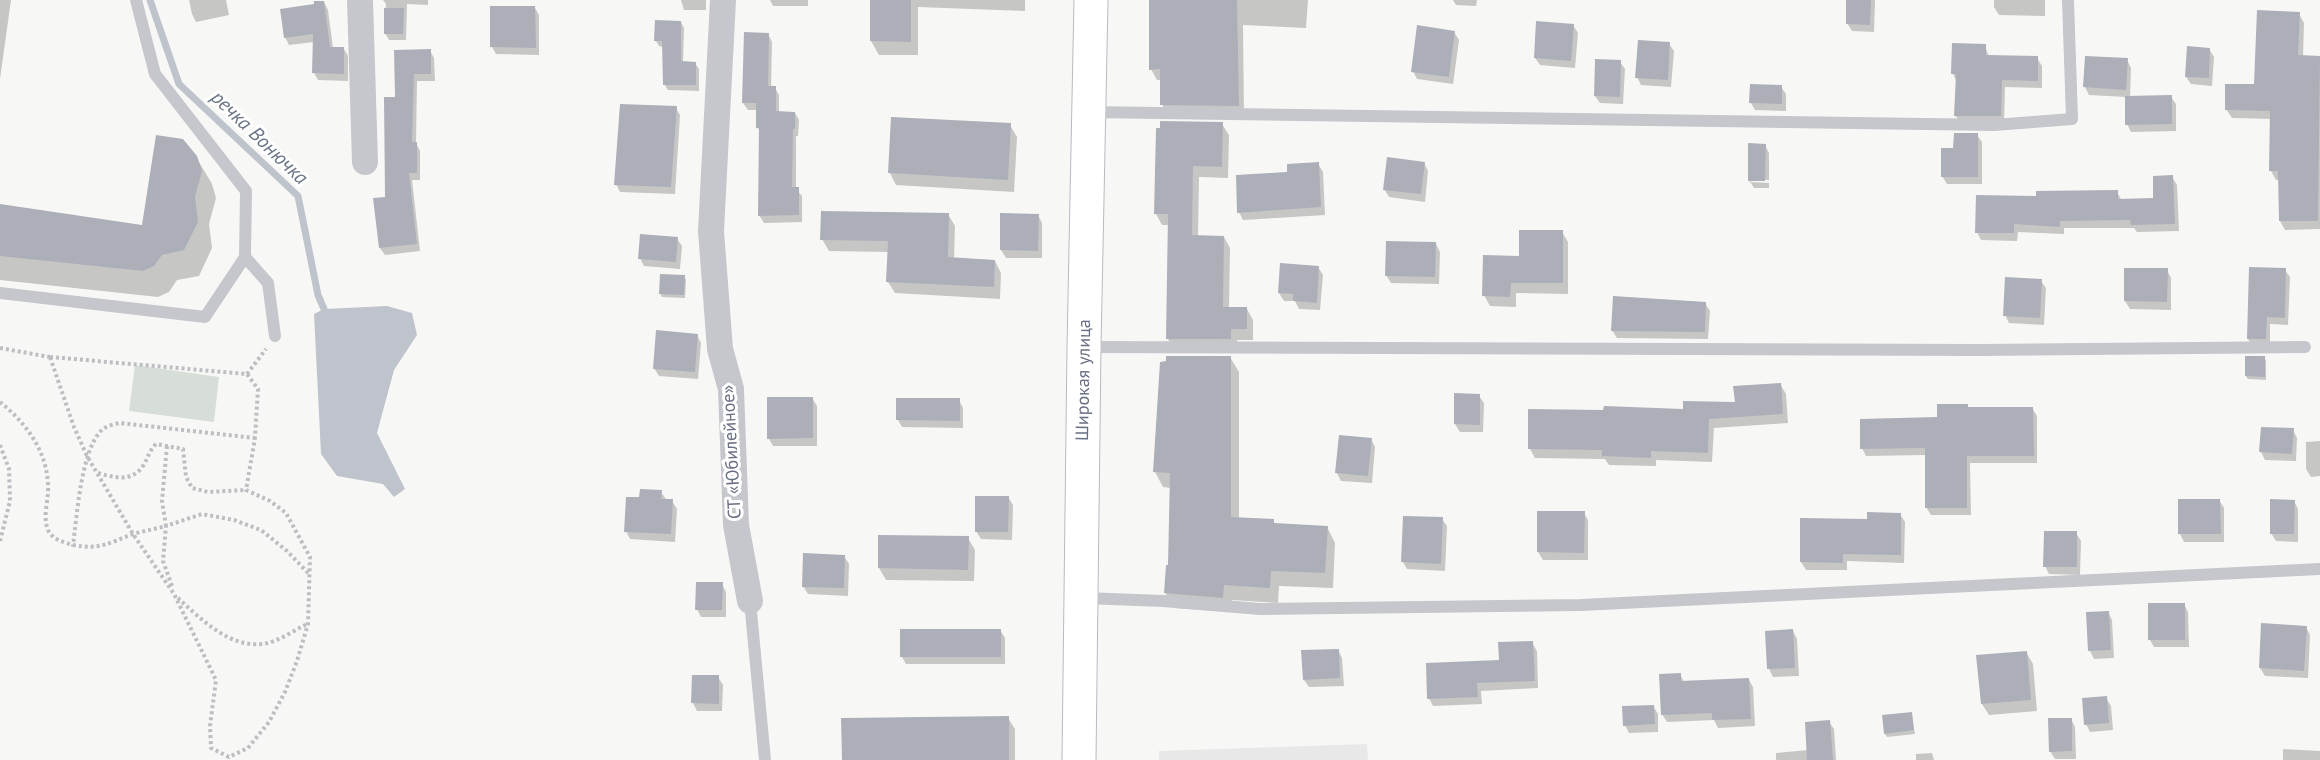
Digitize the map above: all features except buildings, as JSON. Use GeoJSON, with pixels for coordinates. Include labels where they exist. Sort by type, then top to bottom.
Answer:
{"type":"FeatureCollection","features":[{"type":"Feature","properties":{"kind":"main road","name":"Широкая улица"},"geometry":{"type":"LineString","coordinates":[[1079,760],[1091,0]]}},
{"type":"Feature","properties":{"kind":"street"},"geometry":{"type":"LineString","coordinates":[[360,0],[364,162]]}},
{"type":"Feature","properties":{"kind":"street","name":"СТ «Юбилейное»"},"geometry":{"type":"LineString","coordinates":[[723,0],[711,231],[720,349],[731,389],[736,525],[750,601]]}},
{"type":"Feature","properties":{"kind":"lane"},"geometry":{"type":"LineString","coordinates":[[0,293],[205,317],[245,257],[246,191],[155,74],[136,0]]}},
{"type":"Feature","properties":{"kind":"lane"},"geometry":{"type":"LineString","coordinates":[[1089,112],[1994,125],[2072,118],[2068,0]]}},
{"type":"Feature","properties":{"kind":"lane"},"geometry":{"type":"LineString","coordinates":[[245,257],[268,283],[275,336]]}},
{"type":"Feature","properties":{"kind":"lane"},"geometry":{"type":"LineString","coordinates":[[1084,347],[1980,350],[2305,346]]}},
{"type":"Feature","properties":{"kind":"lane"},"geometry":{"type":"LineString","coordinates":[[1080,598],[1163,601],[1260,609],[1581,606],[2320,568]]}},
{"type":"Feature","properties":{"kind":"lane","name":"СТ «Юбилейное»"},"geometry":{"type":"LineString","coordinates":[[750,601],[765,760]]}},
{"type":"Feature","properties":{"kind":"path"},"geometry":{"type":"LineString","coordinates":[[248,374],[275,336]]}},
{"type":"Feature","properties":{"kind":"path"},"geometry":{"type":"LineString","coordinates":[[0,348],[50,357],[248,374]]}},
{"type":"Feature","properties":{"kind":"path"},"geometry":{"type":"LineString","coordinates":[[50,357],[87,456],[133,534],[174,594],[204,623],[226,636],[249,644],[268,643],[308,624]]}},
{"type":"Feature","properties":{"kind":"path"},"geometry":{"type":"LineString","coordinates":[[246,490],[255,438],[258,389],[248,374]]}},
{"type":"Feature","properties":{"kind":"path"},"geometry":{"type":"LineString","coordinates":[[0,402],[34,437],[45,463],[48,485],[46,520],[48,530],[58,541],[85,547],[110,544],[133,534],[202,514],[234,520],[261,530],[287,551],[310,575]]}},
{"type":"Feature","properties":{"kind":"path"},"geometry":{"type":"LineString","coordinates":[[73,545],[87,456],[95,437],[104,428],[120,423],[255,438]]}},
{"type":"Feature","properties":{"kind":"path"},"geometry":{"type":"LineString","coordinates":[[97,472],[119,479],[135,474],[144,465],[149,452],[156,444],[167,446],[183,449],[186,477],[192,488],[208,492],[246,490],[270,501],[286,513],[310,557],[308,624],[285,692],[268,722],[248,748],[229,757],[211,748],[210,726],[216,680],[174,594],[163,561],[166,526],[162,501],[167,446]]}},
{"type":"Feature","properties":{"kind":"path"},"geometry":{"type":"LineString","coordinates":[[0,445],[9,469],[10,501],[0,541]]}},
{"type":"Feature","properties":{"kind":"shaded area"},"geometry":{"type":"Polygon","coordinates":[[[387,306],[412,313],[417,335],[394,370],[377,433],[405,489],[394,497],[383,484],[337,476],[321,454],[314,314],[324,309],[387,306]]]}},
{"type":"Feature","properties":{"kind":"shaded area"},"geometry":{"type":"Polygon","coordinates":[[[135,365],[219,377],[214,422],[129,411],[135,365]]]}},
{"type":"Feature","properties":{"kind":"shaded area"},"geometry":{"type":"Polygon","coordinates":[[[1367,744],[1368,760],[1159,760],[1159,751],[1367,744]]]}},
{"type":"Feature","properties":{"kind":"waterway","name":"речка Вонючка"},"geometry":{"type":"LineString","coordinates":[[150,0],[179,84],[298,196],[318,295],[324,309]]}}]}
